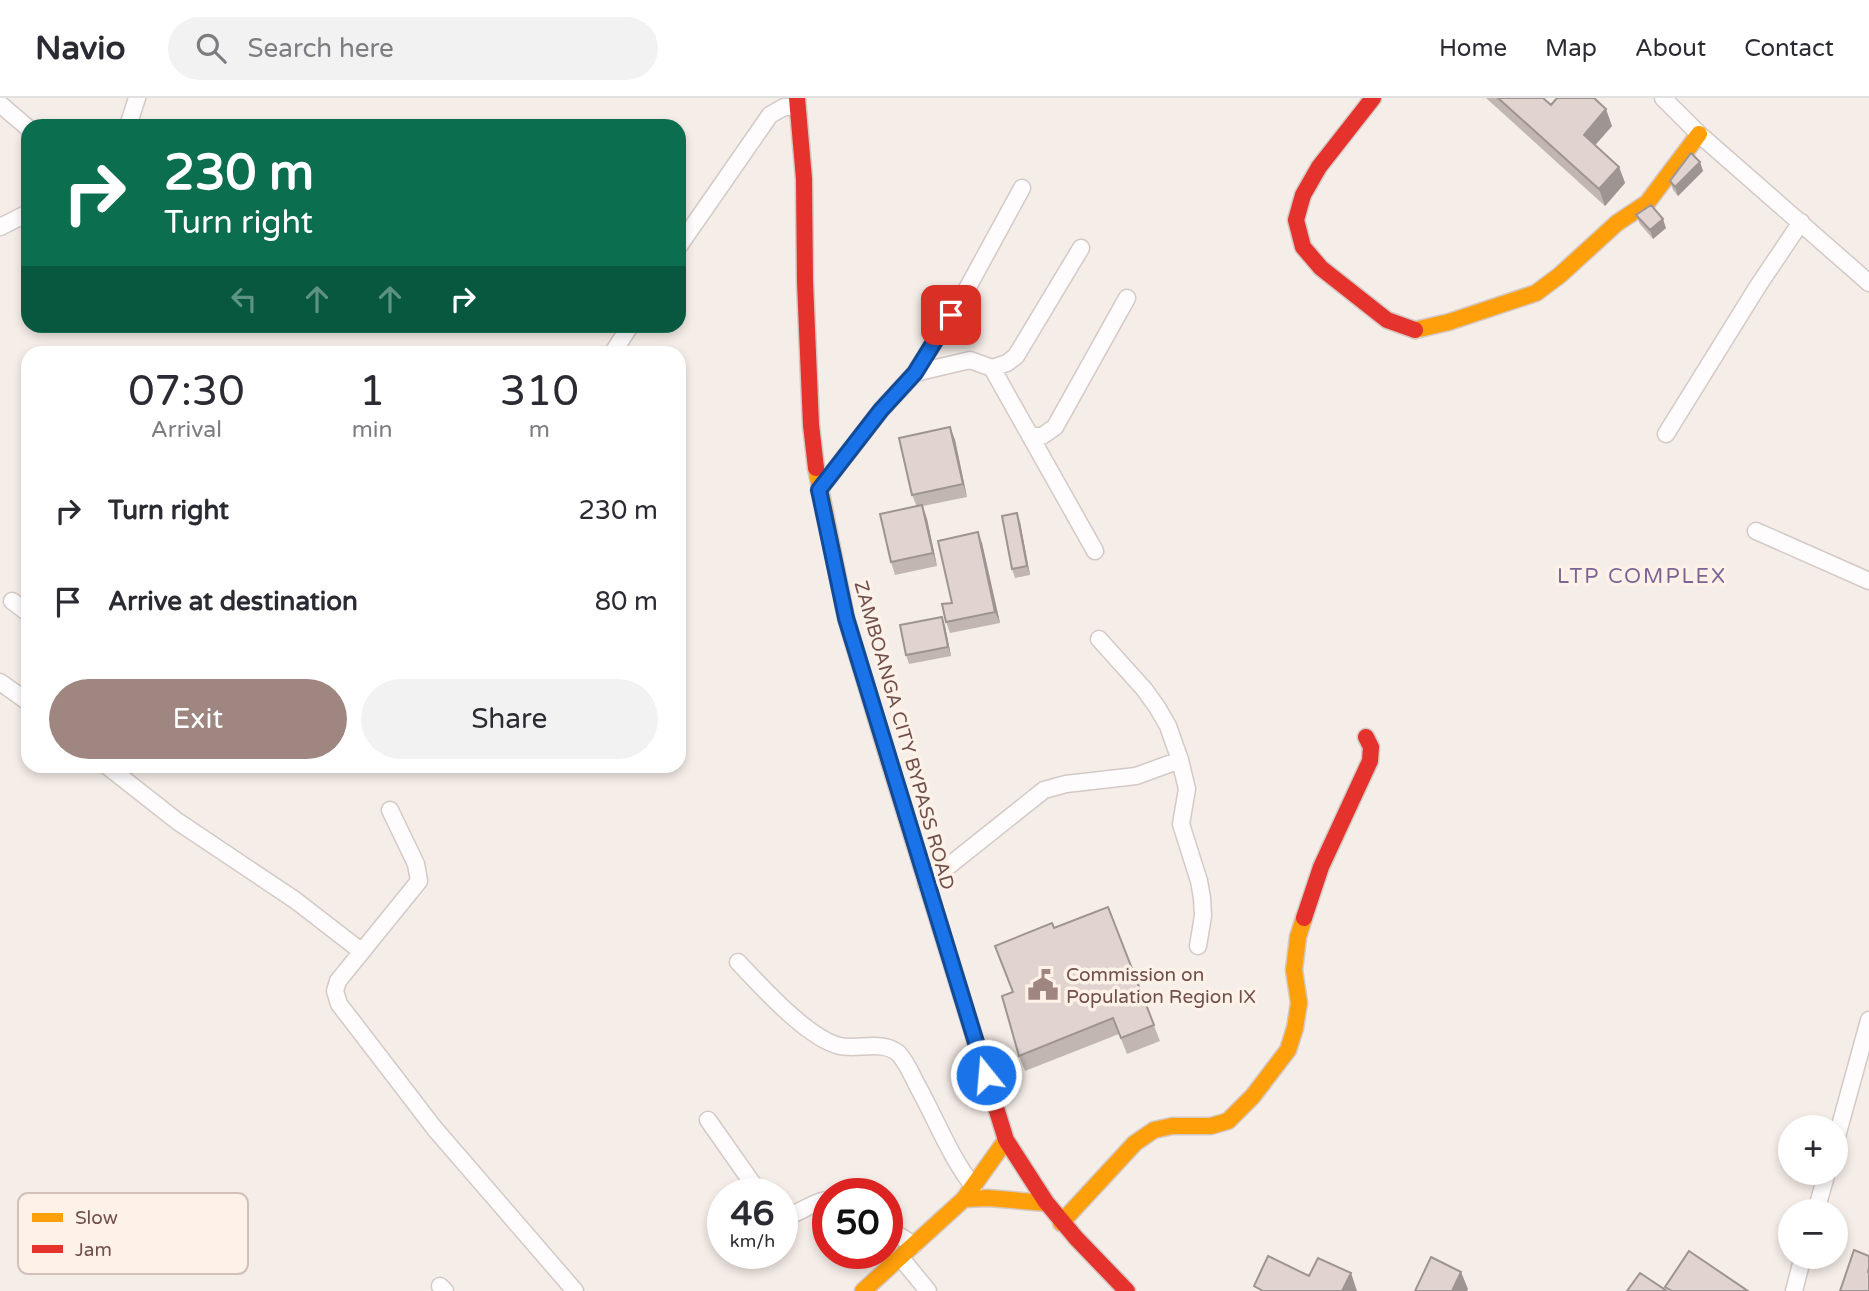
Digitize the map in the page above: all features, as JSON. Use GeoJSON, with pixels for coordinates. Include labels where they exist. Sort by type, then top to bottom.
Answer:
{"type":"FeatureCollection","features":[{"type":"Feature","properties":{"kind":"street"},"geometry":{"type":"LineString","coordinates":[[130,119],[137,98]]}},
{"type":"Feature","properties":{"kind":"street"},"geometry":{"type":"LineString","coordinates":[[1373,98],[1319,167],[1303,195],[1296,220],[1303,247],[1321,268],[1387,320],[1415,330],[1536,293],[1617,223],[1647,203],[1699,134]]}},
{"type":"Feature","properties":{"kind":"street"},"geometry":{"type":"LineString","coordinates":[[1662,98],[1678,104],[1699,134],[1869,283]]}},
{"type":"Feature","properties":{"kind":"street"},"geometry":{"type":"LineString","coordinates":[[686,236],[770,114],[797,102]]}},
{"type":"Feature","properties":{"kind":"street","name":"ZAMBOANGA CITY BYPASS ROAD"},"geometry":{"type":"LineString","coordinates":[[797,102],[804,179],[804,282],[811,425],[819,490],[846,618],[1006,1140],[1061,1223],[1127,1291]]}},
{"type":"Feature","properties":{"kind":"street"},"geometry":{"type":"LineString","coordinates":[[0,104],[21,122]]}},
{"type":"Feature","properties":{"kind":"street"},"geometry":{"type":"LineString","coordinates":[[819,490],[881,410],[915,373],[974,276],[1022,188]]}},
{"type":"Feature","properties":{"kind":"street"},"geometry":{"type":"LineString","coordinates":[[0,227],[21,216]]}},
{"type":"Feature","properties":{"kind":"street"},"geometry":{"type":"LineString","coordinates":[[1666,434],[1801,222]]}},
{"type":"Feature","properties":{"kind":"street"},"geometry":{"type":"LineString","coordinates":[[915,373],[970,360],[992,368],[1007,363],[1016,356],[1081,248]]}},
{"type":"Feature","properties":{"kind":"street"},"geometry":{"type":"LineString","coordinates":[[1030,436],[1042,436],[1055,427],[1127,298]]}},
{"type":"Feature","properties":{"kind":"street"},"geometry":{"type":"LineString","coordinates":[[992,368],[1095,551]]}},
{"type":"Feature","properties":{"kind":"street"},"geometry":{"type":"LineString","coordinates":[[1756,531],[1869,581]]}},
{"type":"Feature","properties":{"kind":"street"},"geometry":{"type":"LineString","coordinates":[[12,601],[21,608]]}},
{"type":"Feature","properties":{"kind":"street"},"geometry":{"type":"LineString","coordinates":[[1098,639],[1157,707],[1168,726],[1180,760],[1187,789],[1181,824],[1202,898],[1203,916],[1198,946]]}},
{"type":"Feature","properties":{"kind":"street"},"geometry":{"type":"LineString","coordinates":[[0,682],[21,697]]}},
{"type":"Feature","properties":{"kind":"street"},"geometry":{"type":"LineString","coordinates":[[1061,1223],[1135,1143],[1154,1130],[1172,1126],[1211,1126],[1228,1121],[1253,1096],[1289,1050],[1296,1028],[1299,1003],[1294,970],[1298,937],[1321,867],[1370,761],[1371,747],[1366,737]]}},
{"type":"Feature","properties":{"kind":"street"},"geometry":{"type":"LineString","coordinates":[[926,884],[1044,790],[1066,783],[1136,776],[1180,760]]}},
{"type":"Feature","properties":{"kind":"street"},"geometry":{"type":"LineString","coordinates":[[116,773],[177,821],[295,900],[361,951]]}},
{"type":"Feature","properties":{"kind":"street"},"geometry":{"type":"LineString","coordinates":[[390,810],[416,864],[419,881],[338,981],[335,991],[346,1015],[435,1129],[575,1291]]}},
{"type":"Feature","properties":{"kind":"street"},"geometry":{"type":"LineString","coordinates":[[738,962],[768,993],[817,1035],[840,1046],[884,1047],[897,1052],[932,1111],[969,1193]]}},
{"type":"Feature","properties":{"kind":"street"},"geometry":{"type":"LineString","coordinates":[[1843,1115],[1869,1020]]}},
{"type":"Feature","properties":{"kind":"street"},"geometry":{"type":"LineString","coordinates":[[708,1120],[749,1178]]}},
{"type":"Feature","properties":{"kind":"street"},"geometry":{"type":"LineString","coordinates":[[903,1256],[969,1193],[1006,1140]]}},
{"type":"Feature","properties":{"kind":"street"},"geometry":{"type":"LineString","coordinates":[[969,1193],[988,1198],[1046,1203]]}},
{"type":"Feature","properties":{"kind":"street"},"geometry":{"type":"LineString","coordinates":[[903,1238],[914,1245]]}},
{"type":"Feature","properties":{"kind":"street"},"geometry":{"type":"LineString","coordinates":[[903,1260],[928,1291]]}},
{"type":"Feature","properties":{"kind":"street"},"geometry":{"type":"LineString","coordinates":[[863,1291],[888,1269]]}},
{"type":"Feature","properties":{"kind":"street"},"geometry":{"type":"LineString","coordinates":[[1794,1291],[1800,1269]]}},
{"type":"Feature","properties":{"kind":"building"},"geometry":{"type":"Polygon","coordinates":[[[1498,98],[1543,98],[1551,105],[1557,98],[1594,98],[1606,109],[1584,135],[1619,167],[1599,189],[1498,98]]]}},
{"type":"Feature","properties":{"kind":"building"},"geometry":{"type":"Polygon","coordinates":[[[1691,153],[1700,162],[1675,187],[1670,181],[1691,153]]]}},
{"type":"Feature","properties":{"kind":"building"},"geometry":{"type":"Polygon","coordinates":[[[1651,205],[1663,219],[1650,230],[1636,215],[1651,205]]]}},
{"type":"Feature","properties":{"kind":"building"},"geometry":{"type":"Polygon","coordinates":[[[950,427],[963,484],[912,495],[899,438],[950,427]]]}},
{"type":"Feature","properties":{"kind":"building"},"geometry":{"type":"Polygon","coordinates":[[[922,505],[933,553],[891,562],[880,514],[922,505]]]}},
{"type":"Feature","properties":{"kind":"building"},"geometry":{"type":"Polygon","coordinates":[[[1017,513],[1027,566],[1012,569],[1002,516],[1017,513]]]}},
{"type":"Feature","properties":{"kind":"building"},"geometry":{"type":"Polygon","coordinates":[[[978,532],[995,612],[946,622],[942,604],[952,603],[938,541],[978,532]]]}},
{"type":"Feature","properties":{"kind":"building"},"geometry":{"type":"Polygon","coordinates":[[[942,617],[948,647],[906,655],[900,625],[942,617]]]}},
{"type":"Feature","properties":{"kind":"building"},"geometry":{"type":"Polygon","coordinates":[[[1108,907],[1154,1025],[1121,1038],[1113,1018],[1019,1056],[1002,996],[1013,992],[995,946],[1052,923],[1054,928],[1108,907]]]}},
{"type":"Feature","properties":{"kind":"building"},"geometry":{"type":"Polygon","coordinates":[[[1854,1250],[1869,1256],[1869,1291],[1840,1291],[1854,1250]]]}},
{"type":"Feature","properties":{"kind":"building"},"geometry":{"type":"Polygon","coordinates":[[[1689,1251],[1748,1291],[1672,1291],[1665,1287],[1689,1251]]]}},
{"type":"Feature","properties":{"kind":"building"},"geometry":{"type":"Polygon","coordinates":[[[1268,1256],[1309,1276],[1318,1258],[1351,1273],[1342,1291],[1263,1291],[1254,1286],[1268,1256]]]}},
{"type":"Feature","properties":{"kind":"building"},"geometry":{"type":"Polygon","coordinates":[[[1431,1257],[1461,1272],[1452,1291],[1415,1291],[1431,1257]]]}},
{"type":"Feature","properties":{"kind":"building"},"geometry":{"type":"Polygon","coordinates":[[[1640,1273],[1667,1291],[1627,1291],[1640,1273]]]}},
{"type":"Feature","properties":{"kind":"traffic: slow"},"geometry":{"type":"LineString","coordinates":[[1415,330],[1449,322],[1536,293],[1617,223],[1647,203],[1699,134]]}},
{"type":"Feature","properties":{"kind":"traffic: slow"},"geometry":{"type":"LineString","coordinates":[[816,468],[846,618],[888,758]]}},
{"type":"Feature","properties":{"kind":"traffic: slow"},"geometry":{"type":"LineString","coordinates":[[1061,1223],[1135,1143],[1154,1130],[1172,1126],[1211,1126],[1228,1121],[1253,1096],[1288,1050],[1295,1028],[1299,1003],[1294,970],[1298,937],[1304,918]]}},
{"type":"Feature","properties":{"kind":"traffic: slow"},"geometry":{"type":"LineString","coordinates":[[863,1291],[964,1199],[1006,1140]]}},
{"type":"Feature","properties":{"kind":"traffic: slow"},"geometry":{"type":"LineString","coordinates":[[964,1199],[988,1198],[1046,1203]]}},
{"type":"Feature","properties":{"kind":"traffic: jam"},"geometry":{"type":"LineString","coordinates":[[797,98],[804,179],[805,282],[811,425],[816,468]]}},
{"type":"Feature","properties":{"kind":"traffic: jam"},"geometry":{"type":"LineString","coordinates":[[1373,98],[1319,167],[1303,195],[1296,220],[1303,247],[1321,268],[1387,320],[1415,330]]}},
{"type":"Feature","properties":{"kind":"traffic: jam"},"geometry":{"type":"LineString","coordinates":[[1304,918],[1321,867],[1370,761],[1371,747],[1366,737]]}},
{"type":"Feature","properties":{"kind":"traffic: jam"},"geometry":{"type":"LineString","coordinates":[[888,758],[1006,1140],[1046,1202],[1127,1291]]}},
{"type":"Feature","properties":{"kind":"place","name":"Commission on Population Region IX"},"geometry":{"type":"Point","coordinates":[1043,985]}},
{"type":"Feature","properties":{"kind":"district","name":"LTP COMPLEX"},"geometry":{"type":"Point","coordinates":[1642,576]}},
{"type":"Feature","properties":{"kind":"route"},"geometry":{"type":"LineString","coordinates":[[951,315],[915,373],[881,410],[819,490],[846,618],[986,1075]]}}]}
